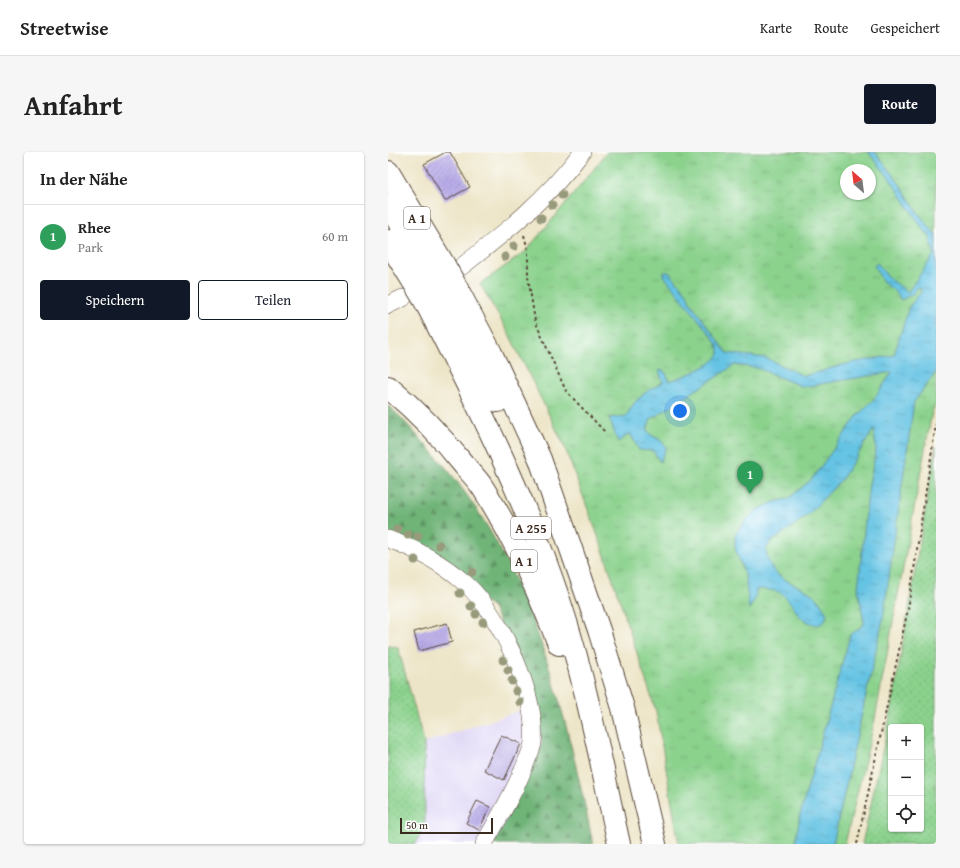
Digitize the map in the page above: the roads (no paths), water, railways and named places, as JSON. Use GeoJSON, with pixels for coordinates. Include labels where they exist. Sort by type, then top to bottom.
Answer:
{"type":"FeatureCollection","features":[{"type":"Feature","properties":{"kind":"highway","name":"A 1"},"geometry":{"type":"LineString","coordinates":[[388,172],[429,285],[491,353],[540,459],[599,630],[622,708],[655,844]]}},
{"type":"Feature","properties":{"kind":"highway","name":"A 255"},"geometry":{"type":"LineString","coordinates":[[388,204],[429,285],[537,541],[560,603],[579,665],[603,770]]}},
{"type":"Feature","properties":{"kind":"highway","name":"A 255"},"geometry":{"type":"LineString","coordinates":[[388,241],[429,285]]}},
{"type":"Feature","properties":{"kind":"highway","name":"A 1"},"geometry":{"type":"LineString","coordinates":[[388,387],[421,416],[482,487],[511,537],[546,610],[568,667],[603,770],[620,844]]}},
{"type":"Feature","properties":{"kind":"street"},"geometry":{"type":"LineString","coordinates":[[429,285],[520,220],[564,176],[582,152]]}},
{"type":"Feature","properties":{"kind":"street"},"geometry":{"type":"LineString","coordinates":[[388,539],[434,559],[467,585],[489,611],[508,646],[522,677],[531,708],[533,744],[520,778],[484,844]]}},
{"type":"Feature","properties":{"kind":"water"},"geometry":{"type":"Polygon","coordinates":[[[868,152],[875,152],[899,183],[918,213],[936,235],[936,372],[914,402],[883,619],[833,844],[795,844],[800,815],[850,635],[864,623],[858,589],[869,484],[876,451],[874,429],[842,479],[809,514],[770,543],[766,550],[768,560],[777,574],[807,591],[819,600],[827,614],[824,622],[818,625],[804,620],[796,612],[790,602],[779,592],[759,589],[756,591],[755,599],[749,609],[745,575],[735,548],[735,535],[744,522],[757,510],[774,502],[788,499],[811,480],[858,415],[875,398],[892,372],[803,387],[757,368],[735,365],[651,419],[647,430],[662,442],[666,448],[660,462],[653,451],[639,450],[630,433],[618,442],[609,418],[626,416],[635,402],[646,392],[663,382],[659,371],[662,370],[666,373],[669,381],[689,374],[705,366],[716,358],[719,353],[718,347],[713,338],[664,276],[664,272],[669,272],[687,293],[690,302],[727,353],[766,358],[804,376],[850,363],[894,355],[909,307],[921,292],[921,288],[917,288],[913,294],[901,300],[896,292],[883,282],[874,266],[877,263],[889,278],[908,292],[934,254],[930,237],[923,229],[888,176],[868,152]]]}},
{"type":"Feature","properties":{"kind":"place","name":"Rhee"},"geometry":{"type":"Point","coordinates":[750,494]}}]}
